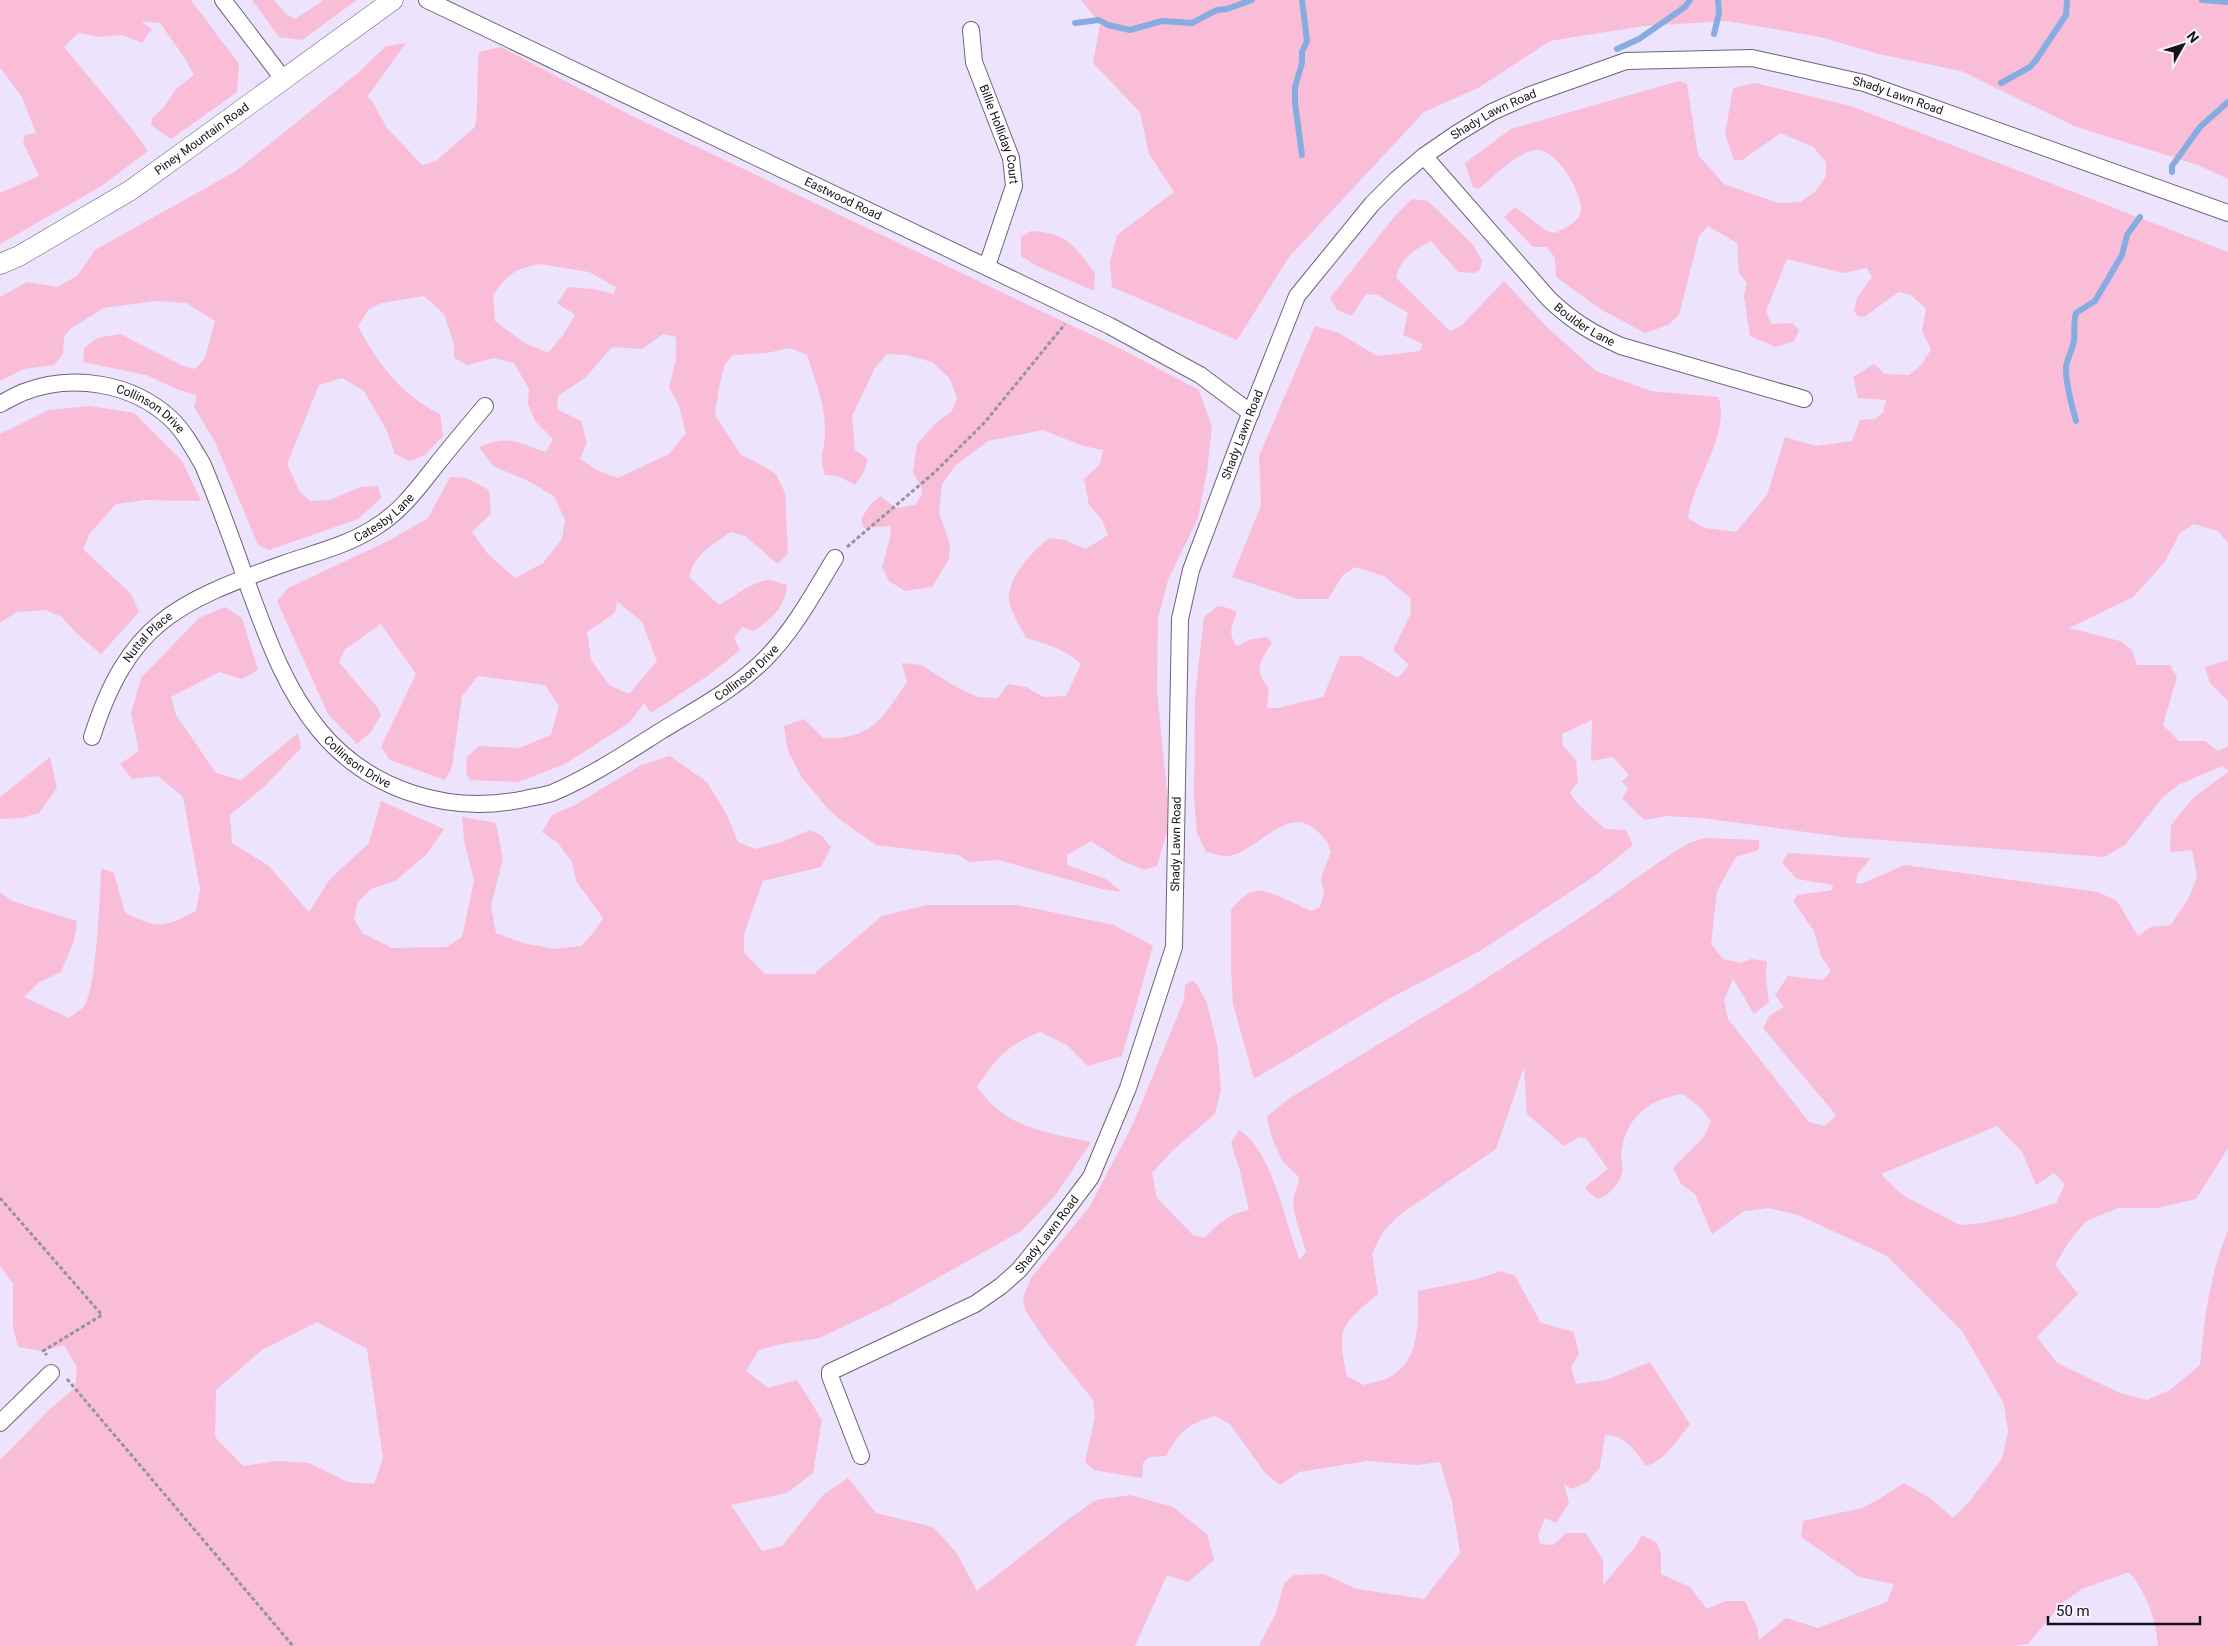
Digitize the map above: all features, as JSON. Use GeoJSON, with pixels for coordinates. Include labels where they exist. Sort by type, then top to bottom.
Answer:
{"type":"FeatureCollection","features":[{"type":"Feature","properties":{"kind":"street"},"geometry":{"type":"LineString","coordinates":[[223,0],[284,80]]}},
{"type":"Feature","properties":{"kind":"street","name":"Piney Mountain Road"},"geometry":{"type":"LineString","coordinates":[[0,264],[19,256],[131,190],[393,0]]}},
{"type":"Feature","properties":{"kind":"street","name":"Eastwood Road"},"geometry":{"type":"LineString","coordinates":[[427,0],[1077,310],[1200,375],[1251,413]]}},
{"type":"Feature","properties":{"kind":"street","name":"Billie Holliday Court"},"geometry":{"type":"LineString","coordinates":[[971,30],[974,62],[1011,158],[1014,186],[987,266]]}},
{"type":"Feature","properties":{"kind":"street","name":"Shady Lawn Road"},"geometry":{"type":"LineString","coordinates":[[861,1456],[830,1372],[858,1357],[975,1304],[1004,1284],[1049,1233],[1091,1176],[1128,1088],[1174,947],[1180,619],[1191,570],[1298,296],[1372,204],[1424,156],[1492,112],[1530,95],[1626,61],[1752,58],[1864,83],[2228,213]]}},
{"type":"Feature","properties":{"kind":"street","name":"Boulder Lane"},"geometry":{"type":"LineString","coordinates":[[1424,156],[1543,293],[1571,320],[1597,336],[1621,346],[1804,400]]}},
{"type":"Feature","properties":{"kind":"street","name":"Collinson Drive"},"geometry":{"type":"LineString","coordinates":[[0,404],[24,392],[46,385],[70,382],[92,383],[119,389],[148,402],[170,418],[188,440],[203,465],[266,635],[282,672],[300,704],[321,732],[345,756],[372,775],[408,793],[455,803],[499,805],[550,793],[588,774],[718,696],[748,675],[784,638],[835,558]]}},
{"type":"Feature","properties":{"kind":"street","name":"Catesby Lane"},"geometry":{"type":"LineString","coordinates":[[246,579],[349,542],[375,528],[414,495],[485,406]]}},
{"type":"Feature","properties":{"kind":"street","name":"Nuttal Place"},"geometry":{"type":"LineString","coordinates":[[92,737],[111,685],[136,644],[151,628],[186,605],[246,579]]}},
{"type":"Feature","properties":{"kind":"street"},"geometry":{"type":"LineString","coordinates":[[0,1423],[54,1368]]}},
{"type":"Feature","properties":{"kind":"path"},"geometry":{"type":"LineString","coordinates":[[835,558],[860,534],[935,472],[985,422],[1077,310]]}},
{"type":"Feature","properties":{"kind":"path"},"geometry":{"type":"LineString","coordinates":[[0,1198],[102,1315],[43,1351],[54,1368],[293,1646]]}},
{"type":"Feature","properties":{"kind":"shaded area"},"geometry":{"type":"Polygon","coordinates":[[[0,0],[191,0],[239,64],[237,92],[171,139],[151,125],[152,118],[164,107],[176,89],[194,75],[160,23],[141,21],[152,29],[142,43],[122,35],[99,37],[78,33],[64,47],[129,125],[148,151],[100,187],[0,244],[0,193],[39,176],[23,142],[25,135],[36,133],[22,97],[0,68],[0,0]]]}},
{"type":"Feature","properties":{"kind":"shaded area"},"geometry":{"type":"Polygon","coordinates":[[[252,0],[274,0],[287,15],[295,19],[324,0],[357,0],[302,40],[279,37],[252,0]]]}},
{"type":"Feature","properties":{"kind":"shaded area"},"geometry":{"type":"Polygon","coordinates":[[[1081,0],[2228,0],[2228,179],[2198,165],[2074,126],[1961,71],[1879,54],[1820,37],[1728,21],[1643,26],[1550,41],[1478,88],[1424,112],[1289,257],[1237,340],[1112,287],[1110,262],[1117,235],[1174,192],[1149,154],[1140,112],[1093,63],[1100,24],[1081,0]]]}},
{"type":"Feature","properties":{"kind":"shaded area"},"geometry":{"type":"Polygon","coordinates":[[[406,43],[367,97],[372,101],[387,128],[422,165],[436,161],[475,127],[479,52],[501,47],[630,115],[1119,348],[1199,390],[1212,427],[1207,472],[1198,518],[1168,580],[1158,618],[1157,692],[1170,822],[1157,866],[1144,870],[1122,861],[1091,841],[1067,855],[1067,865],[1106,879],[1122,892],[1102,889],[998,860],[969,862],[959,855],[876,845],[828,809],[802,778],[788,751],[784,726],[804,719],[823,738],[839,738],[853,735],[864,731],[874,724],[883,716],[907,682],[902,663],[921,665],[958,688],[978,697],[998,698],[1008,684],[1026,687],[1044,697],[1066,696],[1081,664],[1062,651],[1026,638],[1012,611],[1009,595],[1014,578],[1019,570],[1030,556],[1049,538],[1065,540],[1086,549],[1108,535],[1102,520],[1089,505],[1084,479],[1100,464],[1103,450],[1083,446],[1043,430],[988,441],[956,465],[942,484],[939,513],[950,544],[949,559],[932,587],[905,591],[889,581],[882,567],[890,538],[891,526],[864,528],[861,519],[870,505],[880,496],[896,508],[915,505],[922,494],[921,487],[913,472],[917,444],[937,422],[952,411],[957,398],[950,379],[932,362],[906,355],[887,354],[875,368],[852,416],[855,450],[868,459],[864,472],[855,485],[838,476],[825,475],[822,457],[825,439],[824,413],[807,355],[790,348],[767,353],[733,355],[725,364],[715,415],[741,455],[776,474],[785,493],[788,553],[778,564],[745,536],[731,532],[700,556],[695,562],[689,577],[719,605],[758,583],[771,580],[787,585],[784,600],[772,617],[753,631],[742,627],[734,638],[740,650],[709,675],[651,713],[644,703],[629,723],[565,764],[518,782],[470,780],[466,773],[467,757],[479,746],[519,748],[551,735],[559,706],[545,685],[478,676],[462,696],[452,767],[445,780],[390,760],[381,747],[416,674],[381,624],[345,649],[339,662],[377,707],[381,715],[371,732],[357,744],[328,714],[277,601],[288,588],[388,541],[428,518],[450,477],[466,478],[489,490],[491,514],[472,532],[487,553],[515,578],[543,563],[562,539],[565,520],[554,496],[528,481],[493,466],[479,447],[506,440],[546,452],[553,439],[535,421],[528,404],[529,389],[514,363],[494,358],[467,365],[454,358],[454,344],[444,314],[424,296],[382,303],[369,309],[358,326],[365,340],[382,365],[402,388],[426,407],[440,414],[443,436],[425,455],[410,461],[395,454],[387,431],[364,391],[342,378],[319,385],[287,464],[300,492],[310,501],[330,500],[360,487],[378,486],[381,498],[358,519],[269,550],[258,545],[215,442],[194,407],[197,395],[179,390],[146,375],[83,362],[84,348],[97,338],[120,334],[183,366],[195,369],[205,358],[215,321],[186,303],[156,301],[104,308],[70,329],[64,337],[63,354],[54,365],[24,369],[0,381],[0,297],[27,282],[57,287],[77,276],[95,250],[236,171],[358,73],[386,46],[406,43]],[[540,264],[517,270],[508,277],[493,295],[495,321],[523,342],[548,353],[563,335],[575,315],[557,303],[568,287],[593,289],[614,294],[616,287],[589,272],[540,264]],[[663,334],[642,349],[612,347],[586,377],[558,396],[557,409],[581,421],[587,443],[580,459],[597,470],[618,478],[669,454],[686,433],[679,406],[669,387],[676,359],[676,337],[663,334]],[[617,601],[615,613],[587,632],[591,660],[609,685],[629,694],[657,661],[642,622],[617,601]]]}},
{"type":"Feature","properties":{"kind":"shaded area"},"geometry":{"type":"Polygon","coordinates":[[[1679,81],[1687,84],[1698,155],[1724,184],[1778,203],[1800,202],[1815,192],[1826,176],[1826,162],[1813,147],[1781,133],[1742,160],[1734,160],[1725,134],[1733,88],[1755,83],[1851,106],[2228,252],[2228,543],[2218,531],[2194,524],[2180,533],[2164,563],[2133,597],[2069,628],[2120,641],[2132,650],[2137,665],[2170,665],[2177,677],[2163,725],[2179,741],[2205,741],[2218,751],[2228,746],[2228,770],[2222,766],[2178,785],[2163,797],[2125,845],[2104,857],[1843,837],[1702,818],[1667,816],[1644,820],[1622,798],[1628,789],[1622,781],[1629,775],[1613,757],[1591,761],[1592,720],[1562,734],[1563,746],[1576,760],[1578,782],[1570,793],[1578,804],[1605,829],[1626,830],[1633,845],[1596,875],[1480,951],[1387,1000],[1254,1079],[1233,1004],[1231,910],[1245,896],[1256,891],[1268,892],[1311,911],[1320,907],[1324,894],[1321,877],[1331,852],[1329,845],[1316,830],[1305,823],[1294,823],[1272,832],[1240,853],[1226,856],[1206,852],[1197,833],[1194,798],[1195,698],[1204,617],[1218,606],[1228,608],[1237,612],[1231,633],[1237,646],[1249,640],[1266,637],[1272,642],[1260,666],[1261,676],[1269,689],[1267,708],[1278,708],[1323,697],[1340,656],[1361,656],[1398,678],[1409,665],[1393,650],[1411,613],[1410,598],[1384,576],[1355,567],[1343,575],[1328,599],[1298,599],[1232,577],[1261,505],[1259,456],[1315,326],[1339,333],[1377,356],[1420,351],[1423,344],[1403,335],[1408,313],[1378,295],[1366,294],[1352,316],[1337,310],[1330,298],[1394,217],[1412,199],[1428,201],[1473,245],[1482,260],[1480,270],[1474,273],[1458,272],[1431,241],[1409,255],[1398,271],[1396,278],[1450,331],[1462,325],[1504,281],[1547,327],[1596,371],[1651,391],[1718,397],[1721,411],[1720,425],[1710,457],[1696,489],[1688,518],[1705,528],[1736,532],[1767,495],[1785,437],[1816,446],[1852,441],[1860,420],[1875,419],[1883,413],[1886,400],[1858,398],[1853,377],[1874,364],[1885,374],[1909,375],[1920,366],[1931,350],[1922,331],[1926,309],[1911,295],[1899,292],[1864,317],[1858,316],[1854,311],[1857,298],[1872,277],[1867,268],[1843,273],[1787,259],[1766,311],[1771,324],[1792,323],[1799,330],[1794,341],[1776,347],[1750,336],[1744,296],[1747,283],[1739,273],[1737,243],[1708,226],[1699,236],[1679,315],[1668,325],[1645,333],[1602,310],[1556,277],[1555,258],[1547,247],[1533,247],[1504,217],[1515,207],[1547,231],[1556,233],[1578,218],[1581,211],[1578,194],[1567,173],[1552,156],[1544,151],[1536,150],[1529,152],[1506,166],[1479,189],[1473,187],[1465,163],[1511,129],[1679,81]]]}},
{"type":"Feature","properties":{"kind":"shaded area"},"geometry":{"type":"Polygon","coordinates":[[[1031,231],[1044,232],[1069,242],[1095,273],[1094,291],[1035,265],[1021,256],[1021,237],[1031,231]]]}},
{"type":"Feature","properties":{"kind":"shaded area"},"geometry":{"type":"Polygon","coordinates":[[[90,406],[134,413],[182,461],[201,501],[145,500],[116,504],[90,533],[83,549],[131,594],[139,612],[101,654],[76,633],[62,617],[46,610],[17,612],[0,623],[0,434],[49,410],[90,406]]]}},
{"type":"Feature","properties":{"kind":"shaded area"},"geometry":{"type":"Polygon","coordinates":[[[225,607],[242,618],[258,670],[242,679],[219,672],[171,697],[176,715],[216,773],[241,780],[298,733],[301,748],[265,786],[230,815],[232,843],[269,866],[309,912],[330,879],[369,843],[381,801],[444,829],[427,854],[395,881],[371,889],[358,902],[354,919],[362,933],[392,948],[447,947],[462,937],[474,881],[464,840],[462,817],[496,823],[503,859],[491,906],[496,933],[523,943],[554,949],[581,946],[594,932],[603,918],[576,881],[572,862],[558,843],[542,832],[552,815],[575,805],[641,765],[670,756],[707,782],[727,815],[738,842],[755,849],[782,842],[810,830],[822,836],[831,847],[821,867],[763,881],[744,934],[744,953],[765,974],[814,974],[882,916],[927,905],[1017,905],[1114,925],[1153,946],[1122,1056],[1088,1066],[1067,1045],[1040,1032],[1019,1042],[1003,1054],[977,1087],[1001,1112],[1014,1120],[1042,1131],[1091,1142],[1055,1196],[1021,1231],[891,1304],[819,1338],[781,1344],[759,1350],[746,1371],[768,1388],[797,1380],[822,1420],[813,1473],[787,1493],[731,1505],[762,1551],[782,1546],[824,1494],[848,1478],[876,1513],[933,1527],[956,1552],[977,1591],[1066,1521],[1096,1500],[1130,1495],[1173,1507],[1207,1534],[1214,1560],[1188,1582],[1167,1575],[1135,1646],[0,1646],[0,1460],[49,1410],[75,1388],[77,1367],[64,1345],[43,1351],[18,1347],[13,1327],[13,1284],[0,1266],[0,892],[12,901],[77,921],[74,941],[61,972],[38,983],[24,997],[69,1018],[84,1006],[92,981],[97,940],[101,868],[114,873],[125,913],[136,918],[154,924],[161,924],[176,921],[196,911],[200,889],[183,797],[158,776],[132,779],[120,764],[139,751],[131,714],[141,678],[199,618],[225,607]],[[317,1322],[262,1350],[216,1390],[215,1437],[243,1466],[277,1461],[309,1463],[348,1482],[374,1484],[383,1458],[367,1349],[317,1322]]]}},
{"type":"Feature","properties":{"kind":"shaded area"},"geometry":{"type":"Polygon","coordinates":[[[2228,660],[2228,701],[2210,683],[2205,667],[2228,660]]]}},
{"type":"Feature","properties":{"kind":"shaded area"},"geometry":{"type":"Polygon","coordinates":[[[50,757],[57,788],[39,813],[21,818],[0,819],[0,797],[50,757]]]}},
{"type":"Feature","properties":{"kind":"shaded area"},"geometry":{"type":"Polygon","coordinates":[[[2228,772],[2228,1148],[2196,1199],[2157,1208],[2119,1208],[2086,1221],[2068,1243],[2055,1265],[2078,1294],[2037,1337],[2057,1363],[2120,1393],[2147,1400],[2170,1390],[2200,1365],[2212,1280],[2228,1231],[2228,1646],[2158,1646],[2150,1607],[2141,1589],[2129,1572],[2082,1589],[2062,1603],[2028,1644],[2013,1646],[1259,1646],[1276,1613],[1284,1583],[1294,1575],[1324,1574],[1357,1589],[1424,1599],[1460,1553],[1452,1502],[1440,1462],[1416,1465],[1367,1461],[1299,1472],[1280,1485],[1266,1474],[1230,1424],[1215,1416],[1198,1422],[1180,1434],[1166,1456],[1149,1457],[1143,1463],[1142,1478],[1094,1470],[1085,1462],[1095,1417],[1093,1400],[1045,1340],[1025,1310],[1023,1298],[1031,1278],[1090,1206],[1133,1124],[1184,1000],[1185,985],[1193,980],[1207,1003],[1217,1044],[1221,1090],[1215,1114],[1173,1150],[1152,1173],[1157,1198],[1193,1235],[1204,1238],[1224,1220],[1249,1210],[1231,1143],[1239,1130],[1251,1140],[1261,1154],[1269,1171],[1277,1189],[1300,1260],[1306,1252],[1297,1224],[1293,1203],[1299,1177],[1282,1161],[1271,1135],[1267,1116],[1290,1098],[1468,990],[1578,919],[1689,843],[1705,838],[1759,840],[1759,850],[1736,857],[1717,891],[1711,944],[1723,959],[1741,963],[1751,959],[1767,961],[1766,977],[1769,1002],[1754,1014],[1733,979],[1724,1000],[1728,1019],[1809,1122],[1825,1126],[1836,1115],[1763,1028],[1770,1015],[1784,1007],[1775,995],[1788,976],[1823,980],[1831,971],[1821,956],[1814,931],[1793,901],[1798,895],[1832,890],[1833,885],[1797,879],[1782,863],[1788,853],[1871,858],[1857,875],[1856,883],[1861,884],[1905,865],[2098,892],[2117,901],[2138,936],[2151,927],[2171,925],[2188,899],[2197,877],[2192,850],[2170,852],[2171,825],[2193,798],[2228,772]],[[1524,1067],[1496,1149],[1398,1216],[1383,1232],[1372,1253],[1378,1294],[1349,1321],[1342,1337],[1347,1376],[1364,1385],[1390,1377],[1400,1370],[1412,1350],[1416,1338],[1418,1291],[1477,1279],[1501,1271],[1515,1276],[1541,1323],[1574,1332],[1579,1354],[1571,1367],[1576,1384],[1606,1380],[1650,1362],[1690,1424],[1665,1454],[1646,1466],[1634,1450],[1624,1441],[1605,1435],[1600,1467],[1588,1482],[1572,1489],[1564,1484],[1569,1503],[1556,1523],[1545,1518],[1538,1535],[1540,1544],[1553,1545],[1566,1533],[1586,1533],[1603,1560],[1603,1585],[1635,1547],[1642,1535],[1657,1543],[1661,1554],[1661,1574],[1690,1587],[1707,1609],[1725,1601],[1745,1601],[1757,1627],[1759,1640],[1786,1618],[1818,1628],[1887,1602],[1894,1584],[1859,1577],[1801,1537],[1803,1521],[1862,1508],[1904,1483],[1933,1500],[1953,1518],[1968,1503],[2002,1459],[2008,1431],[2004,1404],[1962,1331],[1887,1256],[1798,1215],[1768,1208],[1744,1211],[1712,1234],[1695,1194],[1681,1184],[1673,1168],[1704,1137],[1711,1121],[1701,1108],[1683,1094],[1671,1096],[1650,1105],[1634,1120],[1628,1129],[1621,1153],[1621,1177],[1609,1193],[1597,1199],[1586,1190],[1586,1186],[1608,1169],[1586,1138],[1579,1137],[1564,1146],[1527,1114],[1524,1067]],[[1997,1126],[1881,1174],[1902,1195],[1960,1225],[1982,1223],[2015,1216],[2056,1203],[2065,1184],[2054,1173],[2036,1185],[2022,1152],[1997,1126]]]}},
{"type":"Feature","properties":{"kind":"waterway"},"geometry":{"type":"LineString","coordinates":[[1075,23],[1099,20],[1108,25],[1130,30],[1162,21],[1192,23],[1217,10],[1227,9],[1252,0]]}},
{"type":"Feature","properties":{"kind":"waterway"},"geometry":{"type":"LineString","coordinates":[[1302,0],[1307,41],[1302,52],[1302,63],[1295,87],[1295,103],[1302,155]]}},
{"type":"Feature","properties":{"kind":"waterway"},"geometry":{"type":"LineString","coordinates":[[1617,49],[1639,39],[1685,7],[1690,0]]}},
{"type":"Feature","properties":{"kind":"waterway"},"geometry":{"type":"LineString","coordinates":[[1714,34],[1719,13],[1718,0]]}},
{"type":"Feature","properties":{"kind":"waterway"},"geometry":{"type":"LineString","coordinates":[[2001,83],[2030,67],[2036,60],[2066,15],[2067,0]]}},
{"type":"Feature","properties":{"kind":"waterway"},"geometry":{"type":"LineString","coordinates":[[2202,0],[2228,2]]}},
{"type":"Feature","properties":{"kind":"waterway"},"geometry":{"type":"LineString","coordinates":[[2172,172],[2172,166],[2200,127],[2228,102]]}},
{"type":"Feature","properties":{"kind":"waterway"},"geometry":{"type":"LineString","coordinates":[[2076,421],[2066,373],[2073,344],[2076,313],[2095,301],[2122,255],[2127,235],[2140,217]]}}]}
